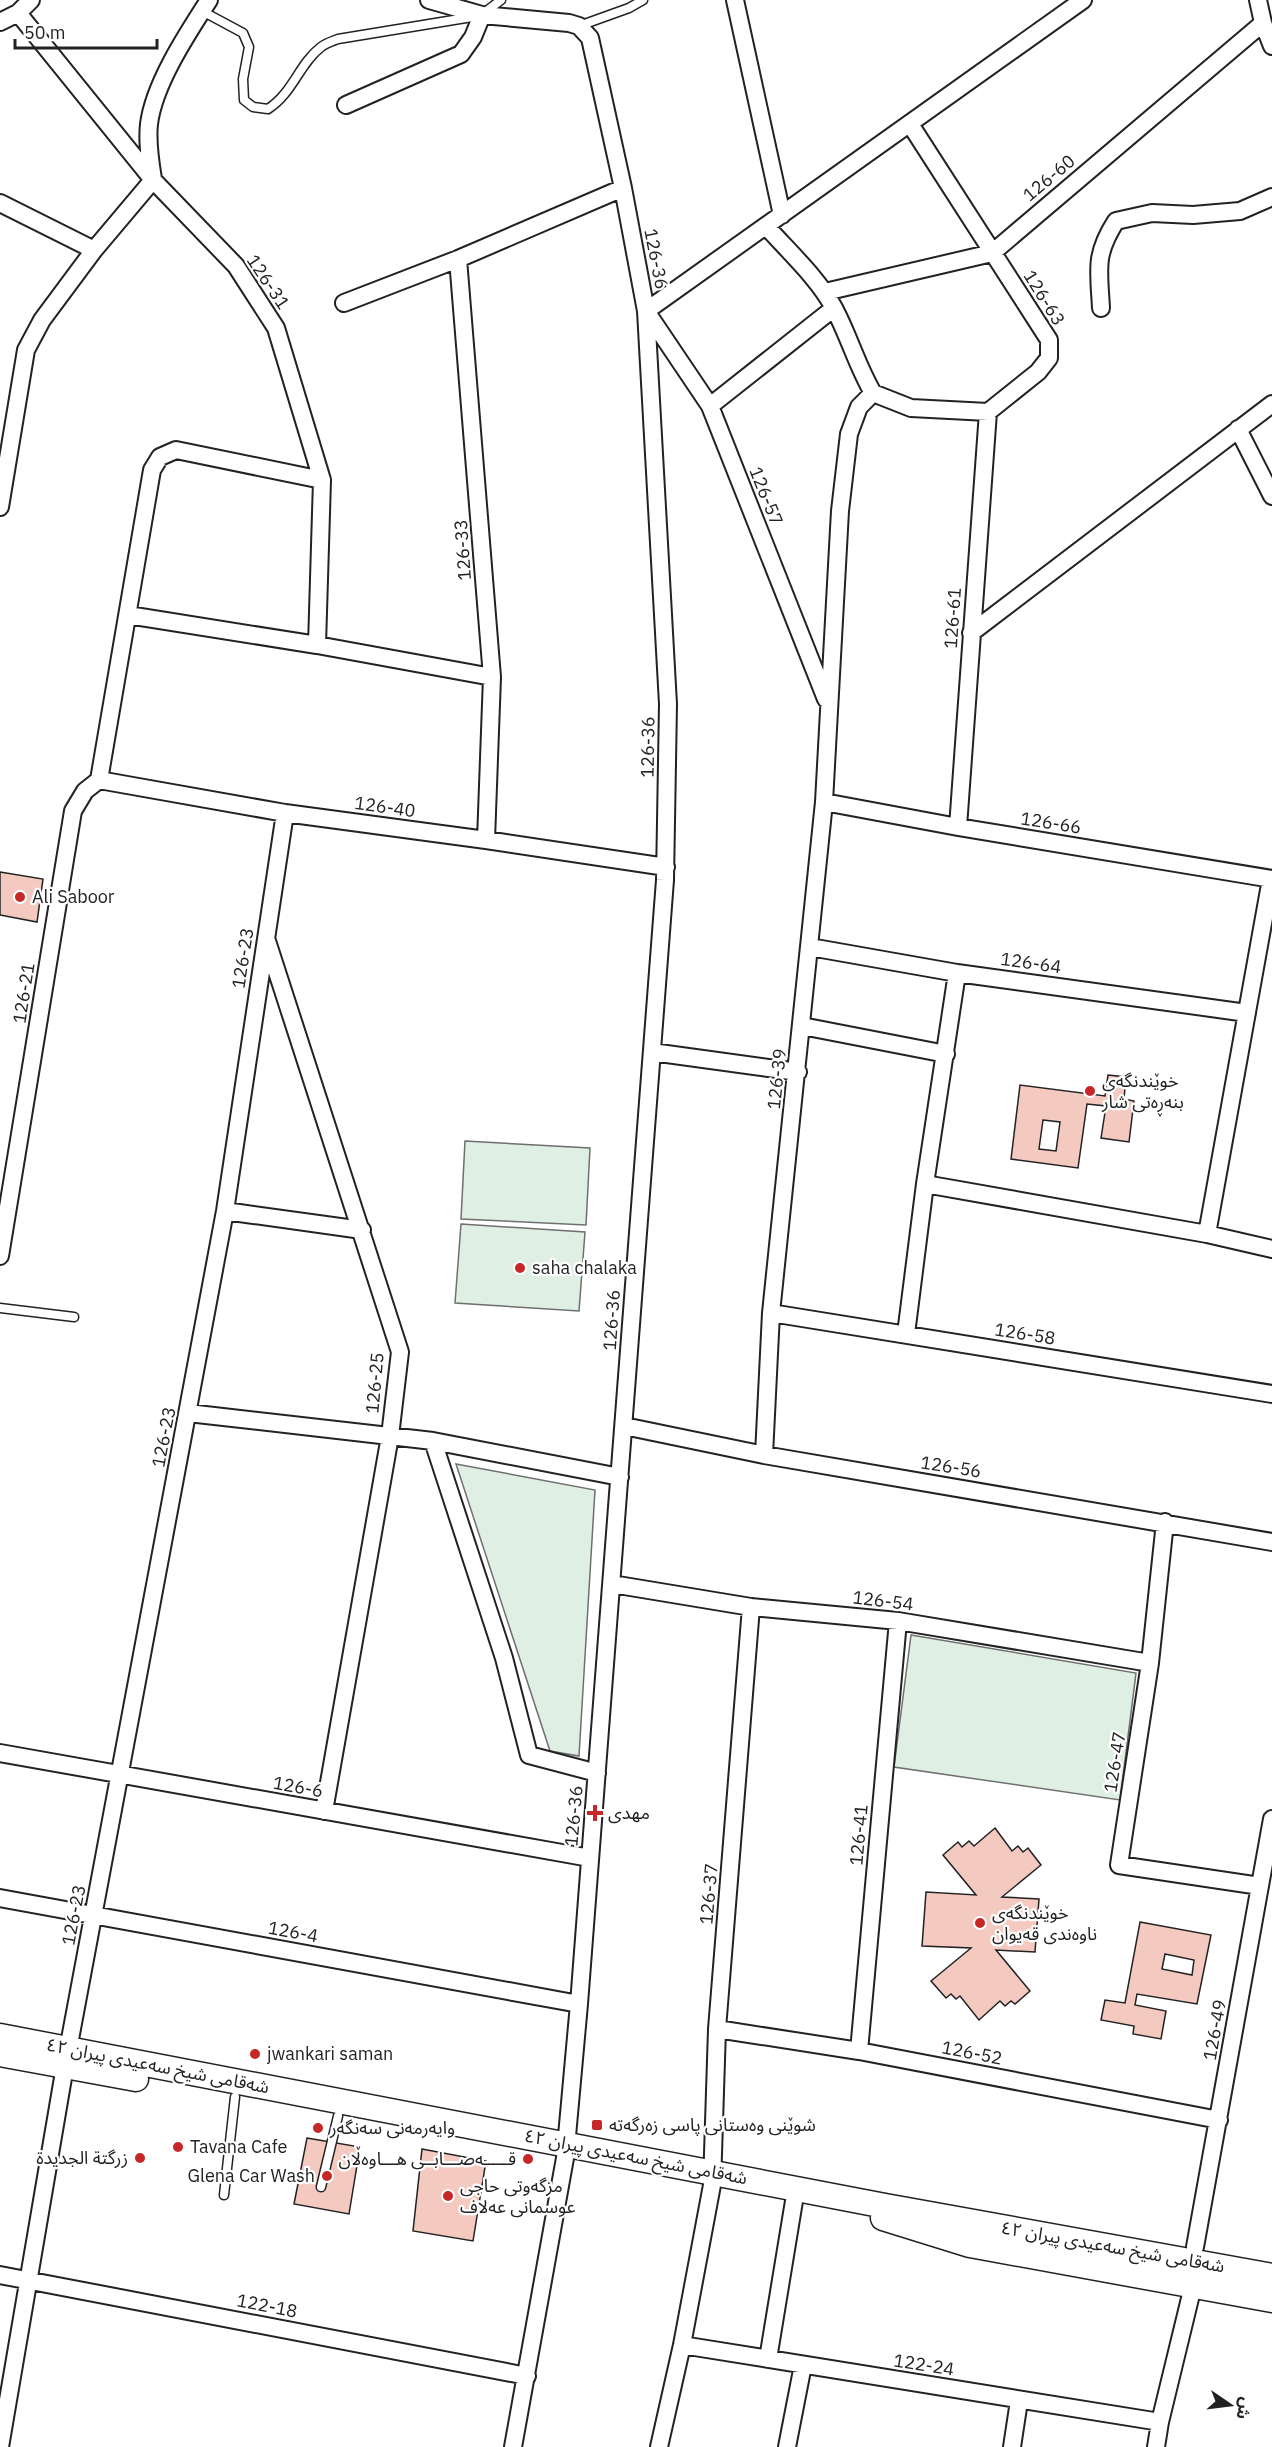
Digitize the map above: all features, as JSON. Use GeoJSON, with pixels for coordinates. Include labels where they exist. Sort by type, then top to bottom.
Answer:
{"type":"FeatureCollection","features":[{"type":"Feature","properties":{"kind":"main road","name":"شەقامی شیخ سەعیدی پیران ٤٢"},"geometry":{"type":"LineString","coordinates":[[0,2036],[66,2057],[235,2097],[338,2116],[565,2151]]}},
{"type":"Feature","properties":{"kind":"main road","name":"شەقامی شیخ سەعیدی پیران ٤٢"},"geometry":{"type":"LineString","coordinates":[[0,2054],[66,2057],[1272,2286]]}},
{"type":"Feature","properties":{"kind":"main road","name":"شەقامی شیخ سەعیدی پیران ٤٢"},"geometry":{"type":"LineString","coordinates":[[711,2179],[794,2201],[884,2212],[1272,2276]]}},
{"type":"Feature","properties":{"kind":"main road"},"geometry":{"type":"LineString","coordinates":[[884,2212],[966,2208],[1272,2259]]}},
{"type":"Feature","properties":{"kind":"main road"},"geometry":{"type":"LineString","coordinates":[[884,2212],[970,2245],[1272,2300]]}},
{"type":"Feature","properties":{"kind":"street"},"geometry":{"type":"LineString","coordinates":[[0,22],[18,13],[31,0]]}},
{"type":"Feature","properties":{"kind":"street"},"geometry":{"type":"LineString","coordinates":[[429,0],[482,15],[569,22],[579,26]]}},
{"type":"Feature","properties":{"kind":"street"},"geometry":{"type":"LineString","coordinates":[[735,0],[782,214]]}},
{"type":"Feature","properties":{"kind":"street"},"geometry":{"type":"LineString","coordinates":[[646,311],[1083,0]]}},
{"type":"Feature","properties":{"kind":"street"},"geometry":{"type":"LineString","coordinates":[[1258,0],[1263,23],[1272,46]]}},
{"type":"Feature","properties":{"kind":"street"},"geometry":{"type":"LineString","coordinates":[[0,507],[26,350],[42,320],[94,250],[153,180],[149,154],[149,125],[153,103],[170,67],[205,6]]}},
{"type":"Feature","properties":{"kind":"street","name":"126-31"},"geometry":{"type":"LineString","coordinates":[[18,13],[153,180],[236,266],[276,328],[322,480],[317,645]]}},
{"type":"Feature","properties":{"kind":"street"},"geometry":{"type":"LineString","coordinates":[[346,105],[461,54],[473,37],[482,15]]}},
{"type":"Feature","properties":{"kind":"street","name":"126-60"},"geometry":{"type":"LineString","coordinates":[[825,292],[992,253],[1263,23]]}},
{"type":"Feature","properties":{"kind":"street","name":"126-36"},"geometry":{"type":"LineString","coordinates":[[513,2447],[565,2151],[579,2004],[666,867],[668,704],[646,311],[623,188],[590,38],[579,26]]}},
{"type":"Feature","properties":{"kind":"street","name":"126-63"},"geometry":{"type":"LineString","coordinates":[[910,124],[1049,340],[1049,358],[1038,372],[988,412]]}},
{"type":"Feature","properties":{"kind":"street"},"geometry":{"type":"LineString","coordinates":[[344,303],[458,259],[623,188]]}},
{"type":"Feature","properties":{"kind":"street"},"geometry":{"type":"LineString","coordinates":[[1101,308],[1098,260],[1105,239],[1116,221],[1152,213],[1193,215],[1240,211],[1272,197]]}},
{"type":"Feature","properties":{"kind":"street"},"geometry":{"type":"LineString","coordinates":[[0,203],[94,250]]}},
{"type":"Feature","properties":{"kind":"street"},"geometry":{"type":"LineString","coordinates":[[766,226],[825,292],[873,393],[911,408],[988,412]]}},
{"type":"Feature","properties":{"kind":"street","name":"126-33"},"geometry":{"type":"LineString","coordinates":[[458,259],[492,677],[486,840]]}},
{"type":"Feature","properties":{"kind":"street"},"geometry":{"type":"LineString","coordinates":[[710,406],[834,308]]}},
{"type":"Feature","properties":{"kind":"street","name":"126-57"},"geometry":{"type":"LineString","coordinates":[[646,311],[710,406],[828,706]]}},
{"type":"Feature","properties":{"kind":"street","name":"126-39"},"geometry":{"type":"LineString","coordinates":[[764,1455],[771,1313],[798,1072],[824,802],[840,511],[849,434],[859,407],[873,393]]}},
{"type":"Feature","properties":{"kind":"street"},"geometry":{"type":"LineString","coordinates":[[971,633],[1272,404]]}},
{"type":"Feature","properties":{"kind":"street","name":"126-61"},"geometry":{"type":"LineString","coordinates":[[958,827],[988,412]]}},
{"type":"Feature","properties":{"kind":"street"},"geometry":{"type":"LineString","coordinates":[[1238,429],[1272,496]]}},
{"type":"Feature","properties":{"kind":"street"},"geometry":{"type":"LineString","coordinates":[[99,780],[152,470],[160,457],[176,450],[322,480]]}},
{"type":"Feature","properties":{"kind":"street"},"geometry":{"type":"LineString","coordinates":[[128,615],[317,645],[492,677]]}},
{"type":"Feature","properties":{"kind":"street","name":"126-40"},"geometry":{"type":"LineString","coordinates":[[99,780],[285,813],[666,867]]}},
{"type":"Feature","properties":{"kind":"street","name":"126-21"},"geometry":{"type":"LineString","coordinates":[[0,1256],[73,812],[85,791],[99,780]]}},
{"type":"Feature","properties":{"kind":"street","name":"126-66"},"geometry":{"type":"LineString","coordinates":[[824,802],[958,827],[1272,879]]}},
{"type":"Feature","properties":{"kind":"street","name":"126-23"},"geometry":{"type":"LineString","coordinates":[[0,2447],[66,2057],[121,1775],[225,1211],[285,813]]}},
{"type":"Feature","properties":{"kind":"street"},"geometry":{"type":"LineString","coordinates":[[1207,1234],[1272,879]]}},
{"type":"Feature","properties":{"kind":"street","name":"126-25"},"geometry":{"type":"LineString","coordinates":[[266,938],[400,1352],[390,1436],[324,1811]]}},
{"type":"Feature","properties":{"kind":"street","name":"126-64"},"geometry":{"type":"LineString","coordinates":[[810,947],[957,973],[1247,1013]]}},
{"type":"Feature","properties":{"kind":"street"},"geometry":{"type":"LineString","coordinates":[[906,1334],[925,1184],[957,973]]}},
{"type":"Feature","properties":{"kind":"street"},"geometry":{"type":"LineString","coordinates":[[802,1026],[946,1054]]}},
{"type":"Feature","properties":{"kind":"street"},"geometry":{"type":"LineString","coordinates":[[652,1052],[798,1072]]}},
{"type":"Feature","properties":{"kind":"street"},"geometry":{"type":"LineString","coordinates":[[925,1184],[1207,1234],[1272,1249]]}},
{"type":"Feature","properties":{"kind":"street"},"geometry":{"type":"LineString","coordinates":[[225,1211],[362,1230]]}},
{"type":"Feature","properties":{"kind":"street","name":"126-58"},"geometry":{"type":"LineString","coordinates":[[771,1313],[1272,1394]]}},
{"type":"Feature","properties":{"kind":"street"},"geometry":{"type":"LineString","coordinates":[[188,1413],[433,1441],[620,1477]]}},
{"type":"Feature","properties":{"kind":"street","name":"126-56"},"geometry":{"type":"LineString","coordinates":[[624,1426],[764,1455],[1272,1542]]}},
{"type":"Feature","properties":{"kind":"street"},"geometry":{"type":"LineString","coordinates":[[433,1441],[504,1658],[529,1755],[597,1773]]}},
{"type":"Feature","properties":{"kind":"street","name":"126-47"},"geometry":{"type":"LineString","coordinates":[[1165,1522],[1150,1663],[1119,1865],[1260,1886]]}},
{"type":"Feature","properties":{"kind":"street","name":"126-54"},"geometry":{"type":"LineString","coordinates":[[612,1584],[751,1607],[898,1621],[1150,1663]]}},
{"type":"Feature","properties":{"kind":"street","name":"126-37"},"geometry":{"type":"LineString","coordinates":[[659,2447],[682,2345],[711,2179],[717,2029],[751,1607]]}},
{"type":"Feature","properties":{"kind":"street","name":"126-41"},"geometry":{"type":"LineString","coordinates":[[859,2052],[898,1621]]}},
{"type":"Feature","properties":{"kind":"street","name":"126-6"},"geometry":{"type":"LineString","coordinates":[[0,1753],[590,1858]]}},
{"type":"Feature","properties":{"kind":"street","name":"126-49"},"geometry":{"type":"LineString","coordinates":[[1195,2247],[1220,2120],[1272,1819]]}},
{"type":"Feature","properties":{"kind":"street","name":"126-4"},"geometry":{"type":"LineString","coordinates":[[0,1898],[579,2004]]}},
{"type":"Feature","properties":{"kind":"street","name":"126-52"},"geometry":{"type":"LineString","coordinates":[[717,2029],[859,2052],[1220,2120]]}},
{"type":"Feature","properties":{"kind":"street"},"geometry":{"type":"LineString","coordinates":[[768,2359],[794,2201]]}},
{"type":"Feature","properties":{"kind":"street","name":"122-18"},"geometry":{"type":"LineString","coordinates":[[0,2275],[527,2376]]}},
{"type":"Feature","properties":{"kind":"street"},"geometry":{"type":"LineString","coordinates":[[1156,2447],[1193,2286]]}},
{"type":"Feature","properties":{"kind":"street","name":"122-24"},"geometry":{"type":"LineString","coordinates":[[682,2345],[1160,2422]]}},
{"type":"Feature","properties":{"kind":"street"},"geometry":{"type":"LineString","coordinates":[[787,2447],[803,2365]]}},
{"type":"Feature","properties":{"kind":"street"},"geometry":{"type":"LineString","coordinates":[[1012,2447],[1019,2401]]}},
{"type":"Feature","properties":{"kind":"lane"},"geometry":{"type":"LineString","coordinates":[[205,6],[243,33],[249,46],[243,79],[244,100],[253,107],[268,110],[281,101],[310,59],[322,46],[338,39],[482,15],[501,0]]}},
{"type":"Feature","properties":{"kind":"lane"},"geometry":{"type":"LineString","coordinates":[[579,26],[629,8],[643,0]]}},
{"type":"Feature","properties":{"kind":"lane"},"geometry":{"type":"LineString","coordinates":[[0,1308],[74,1317]]}},
{"type":"Feature","properties":{"kind":"lane"},"geometry":{"type":"LineString","coordinates":[[224,2195],[235,2097]]}},
{"type":"Feature","properties":{"kind":"lane"},"geometry":{"type":"LineString","coordinates":[[321,2187],[338,2116]]}},
{"type":"Feature","properties":{"kind":"green space","name":"saha chalaka"},"geometry":{"type":"Polygon","coordinates":[[[465,1141],[590,1148],[586,1225],[461,1219],[465,1141]]]}},
{"type":"Feature","properties":{"kind":"green space","name":"saha chalaka"},"geometry":{"type":"Polygon","coordinates":[[[461,1224],[585,1232],[579,1311],[455,1303],[461,1224]]]}},
{"type":"Feature","properties":{"kind":"green space"},"geometry":{"type":"Polygon","coordinates":[[[456,1464],[595,1490],[579,1756],[550,1751],[456,1464]]]}},
{"type":"Feature","properties":{"kind":"green space"},"geometry":{"type":"Polygon","coordinates":[[[911,1635],[1136,1673],[1120,1800],[894,1767],[911,1635]]]}},
{"type":"Feature","properties":{"kind":"building","name":"Ali Saboor"},"geometry":{"type":"Polygon","coordinates":[[[0,872],[43,879],[37,922],[0,915],[0,872]]]}},
{"type":"Feature","properties":{"kind":"building"},"geometry":{"type":"Polygon","coordinates":[[[1108,1075],[1126,1077],[1124,1099],[1134,1101],[1129,1142],[1101,1138],[1106,1106],[1087,1104],[1078,1168],[1011,1159],[1020,1085],[1105,1096],[1108,1075]],[[1043,1120],[1039,1149],[1056,1151],[1060,1122],[1043,1120]]]}},
{"type":"Feature","properties":{"kind":"building","name":"خوێندنگەی ناوەندی قەیوان"},"geometry":{"type":"Polygon","coordinates":[[[995,1828],[1012,1851],[1018,1846],[1023,1852],[1028,1848],[1041,1865],[1002,1897],[1039,1899],[1035,1952],[996,1950],[1030,1991],[1015,2004],[1011,2001],[1005,2006],[1000,2001],[979,2020],[960,1996],[956,1999],[951,1994],[946,1998],[931,1981],[971,1948],[922,1946],[926,1892],[976,1895],[943,1855],[958,1842],[962,1847],[969,1841],[974,1846],[995,1828]]]}},
{"type":"Feature","properties":{"kind":"building"},"geometry":{"type":"Polygon","coordinates":[[[1140,1922],[1211,1935],[1197,2004],[1137,1994],[1135,2005],[1166,2011],[1161,2039],[1133,2034],[1134,2026],[1101,2020],[1105,2000],[1125,2003],[1140,1922]],[[1165,1954],[1162,1969],[1192,1975],[1194,1960],[1165,1954]]]}},
{"type":"Feature","properties":{"kind":"building","name":"Glena Car Wash"},"geometry":{"type":"Polygon","coordinates":[[[307,2138],[360,2147],[349,2214],[294,2204],[307,2138]]]}},
{"type":"Feature","properties":{"kind":"building","name":"مزگەوتی حاجی عوسمانی عەلاف"},"geometry":{"type":"Polygon","coordinates":[[[422,2149],[486,2161],[473,2241],[413,2231],[422,2149]]]}},
{"type":"Feature","properties":{"kind":"place","name":"Ali Saboor"},"geometry":{"type":"Point","coordinates":[20,897]}},
{"type":"Feature","properties":{"kind":"place","name":"خوێندنگەی بنەڕەتی شار"},"geometry":{"type":"Point","coordinates":[1090,1091]}},
{"type":"Feature","properties":{"kind":"place","name":"saha chalaka"},"geometry":{"type":"Point","coordinates":[520,1268]}},
{"type":"Feature","properties":{"kind":"place","name":"مهدی"},"geometry":{"type":"Point","coordinates":[595,1813]}},
{"type":"Feature","properties":{"kind":"place","name":"خوێندنگەی ناوەندی قەیوان"},"geometry":{"type":"Point","coordinates":[980,1923]}},
{"type":"Feature","properties":{"kind":"place","name":"jwankari saman"},"geometry":{"type":"Point","coordinates":[255,2054]}},
{"type":"Feature","properties":{"kind":"place","name":"شوێنی وەستانی پاسی زەرگەتە"},"geometry":{"type":"Point","coordinates":[597,2125]}},
{"type":"Feature","properties":{"kind":"place","name":"وایەرمەنی سەنگەر"},"geometry":{"type":"Point","coordinates":[318,2128]}},
{"type":"Feature","properties":{"kind":"place","name":"Tavana Cafe"},"geometry":{"type":"Point","coordinates":[178,2147]}},
{"type":"Feature","properties":{"kind":"place","name":"زرگتة الجديدة"},"geometry":{"type":"Point","coordinates":[140,2158]}},
{"type":"Feature","properties":{"kind":"place","name":"قـــــەصـــابــی هـــاوەڵان"},"geometry":{"type":"Point","coordinates":[528,2159]}},
{"type":"Feature","properties":{"kind":"place","name":"Glena Car Wash"},"geometry":{"type":"Point","coordinates":[327,2176]}},
{"type":"Feature","properties":{"kind":"place","name":"مزگەوتی حاجی عوسمانی عەلاف"},"geometry":{"type":"Point","coordinates":[448,2196]}}]}
